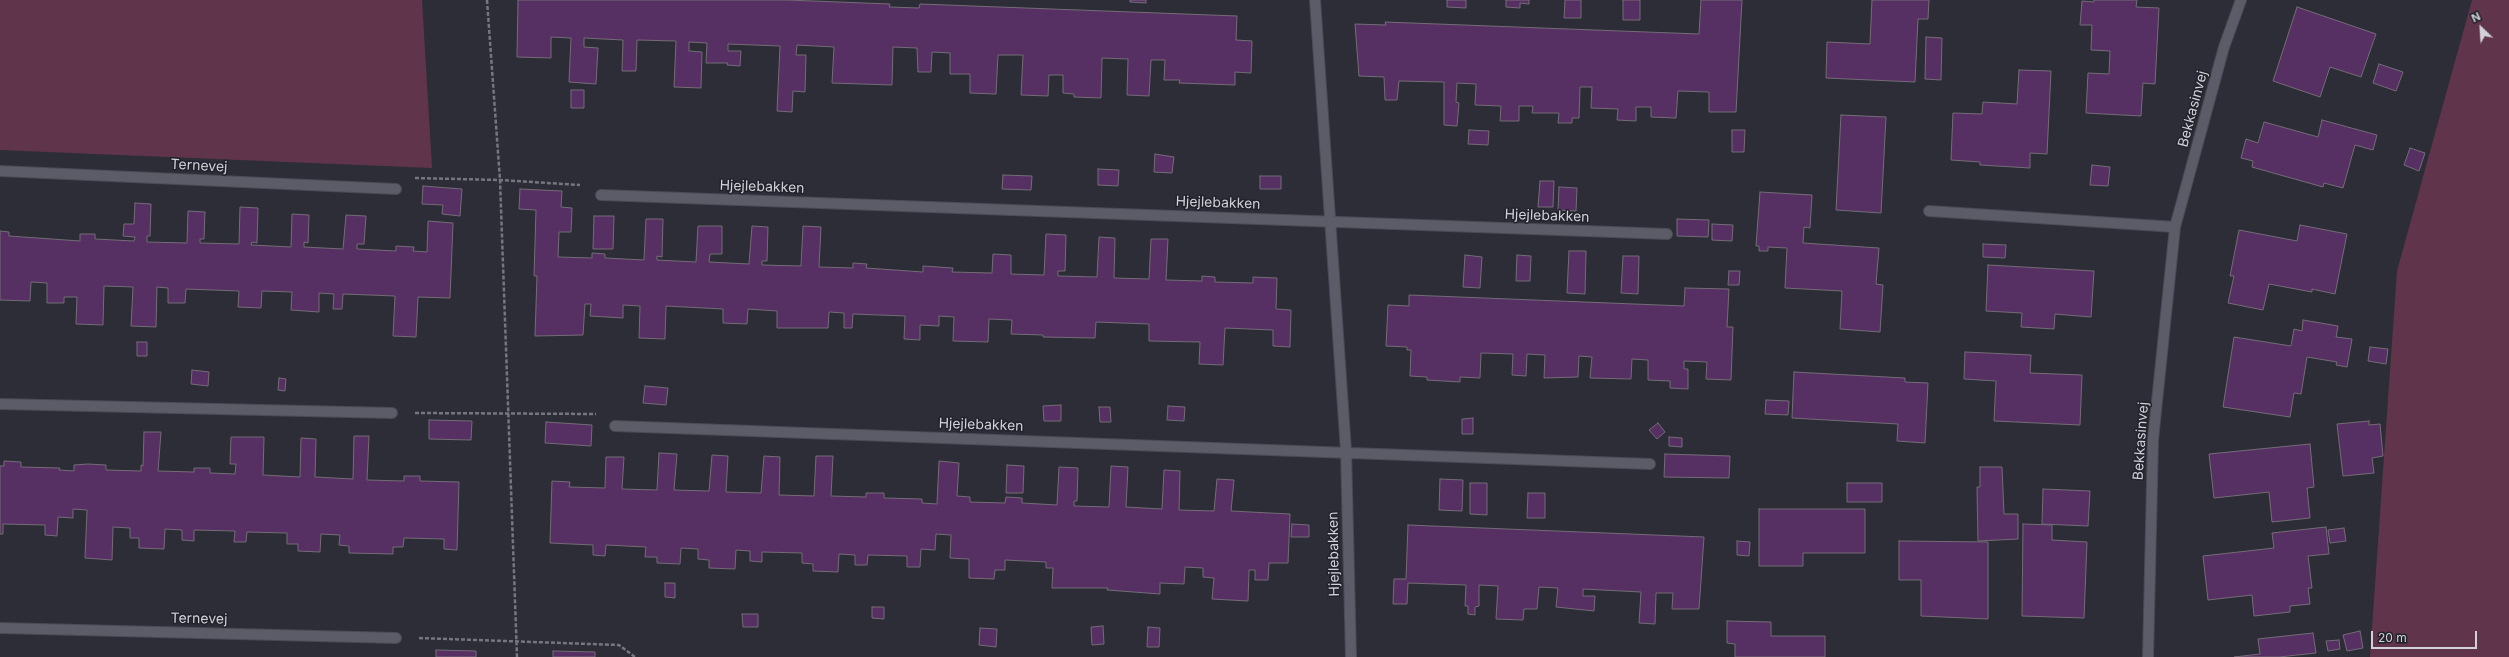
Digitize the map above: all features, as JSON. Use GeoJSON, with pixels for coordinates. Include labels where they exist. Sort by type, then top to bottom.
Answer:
{"type":"FeatureCollection","features":[{"type":"Feature","properties":{"kind":"street","name":"Hjejlebakken"},"geometry":{"type":"LineString","coordinates":[[1315,0],[1346,451],[1351,657]]}},
{"type":"Feature","properties":{"kind":"street","name":"Bekkasinvej"},"geometry":{"type":"LineString","coordinates":[[2148,657],[2153,440],[2175,227],[2224,47],[2241,0]]}},
{"type":"Feature","properties":{"kind":"street","name":"Ternevej"},"geometry":{"type":"LineString","coordinates":[[0,171],[396,189]]}},
{"type":"Feature","properties":{"kind":"street","name":"Hjejlebakken"},"geometry":{"type":"LineString","coordinates":[[601,195],[1330,223],[1667,234]]}},
{"type":"Feature","properties":{"kind":"street"},"geometry":{"type":"LineString","coordinates":[[1929,211],[2175,227]]}},
{"type":"Feature","properties":{"kind":"street"},"geometry":{"type":"LineString","coordinates":[[0,404],[392,413]]}},
{"type":"Feature","properties":{"kind":"street","name":"Hjejlebakken"},"geometry":{"type":"LineString","coordinates":[[615,426],[1346,451],[1650,464]]}},
{"type":"Feature","properties":{"kind":"street","name":"Ternevej"},"geometry":{"type":"LineString","coordinates":[[0,628],[396,638]]}},
{"type":"Feature","properties":{"kind":"path"},"geometry":{"type":"LineString","coordinates":[[487,0],[500,180],[517,657]]}},
{"type":"Feature","properties":{"kind":"path"},"geometry":{"type":"LineString","coordinates":[[396,189],[417,177],[500,180],[590,186],[601,195]]}},
{"type":"Feature","properties":{"kind":"path"},"geometry":{"type":"LineString","coordinates":[[392,413],[604,414],[615,426]]}},
{"type":"Feature","properties":{"kind":"path"},"geometry":{"type":"LineString","coordinates":[[396,638],[517,640],[619,645],[634,657]]}},
{"type":"Feature","properties":{"kind":"shaded area"},"geometry":{"type":"Polygon","coordinates":[[[0,0],[422,0],[432,168],[0,150],[0,0]]]}},
{"type":"Feature","properties":{"kind":"shaded area"},"geometry":{"type":"Polygon","coordinates":[[[2472,0],[2509,0],[2509,657],[2370,657],[2397,271],[2472,0]]]}},
{"type":"Feature","properties":{"kind":"building"},"geometry":{"type":"Polygon","coordinates":[[[518,0],[787,0],[890,4],[889,7],[919,8],[920,4],[1237,16],[1236,40],[1252,41],[1251,73],[1235,72],[1235,85],[1179,83],[1180,80],[1164,80],[1165,60],[1151,60],[1149,96],[1127,95],[1128,59],[1102,58],[1101,98],[1074,97],[1074,94],[1063,93],[1063,75],[1049,75],[1048,96],[1021,95],[1023,55],[998,55],[996,94],[970,93],[970,74],[950,74],[950,53],[932,52],[931,72],[918,72],[917,48],[893,47],[892,85],[832,83],[834,47],[797,45],[796,55],[806,55],[805,92],[793,91],[792,112],[777,111],[780,46],[728,44],[728,51],[741,51],[740,66],[727,65],[728,63],[706,63],[707,43],[689,42],[689,51],[702,52],[701,88],[674,87],[676,41],[637,40],[636,71],[622,71],[623,40],[584,38],[584,47],[598,48],[596,84],[569,82],[571,38],[551,37],[551,58],[517,57],[518,0]]]}},
{"type":"Feature","properties":{"kind":"building"},"geometry":{"type":"Polygon","coordinates":[[[1130,0],[1146,0],[1146,3],[1130,2],[1130,0]]]}},
{"type":"Feature","properties":{"kind":"building"},"geometry":{"type":"Polygon","coordinates":[[[1447,0],[1466,0],[1466,8],[1447,7],[1447,0]]]}},
{"type":"Feature","properties":{"kind":"building"},"geometry":{"type":"Polygon","coordinates":[[[1506,0],[1529,0],[1529,4],[1520,3],[1520,8],[1506,7],[1506,0]]]}},
{"type":"Feature","properties":{"kind":"building"},"geometry":{"type":"Polygon","coordinates":[[[1565,0],[1581,0],[1581,18],[1564,18],[1565,0]]]}},
{"type":"Feature","properties":{"kind":"building"},"geometry":{"type":"Polygon","coordinates":[[[1623,0],[1640,0],[1640,20],[1623,20],[1623,0]]]}},
{"type":"Feature","properties":{"kind":"building"},"geometry":{"type":"Polygon","coordinates":[[[1701,0],[1742,0],[1736,112],[1709,112],[1709,92],[1678,91],[1676,118],[1651,117],[1651,107],[1636,107],[1636,121],[1617,120],[1618,109],[1591,108],[1592,87],[1580,87],[1579,118],[1572,118],[1572,123],[1558,123],[1559,113],[1532,113],[1533,106],[1519,106],[1519,121],[1500,121],[1501,106],[1475,105],[1476,84],[1457,83],[1456,102],[1459,103],[1457,126],[1444,125],[1444,82],[1399,81],[1397,100],[1385,100],[1384,77],[1359,76],[1355,24],[1386,25],[1385,22],[1699,34],[1701,0]]]}},
{"type":"Feature","properties":{"kind":"building"},"geometry":{"type":"Polygon","coordinates":[[[1872,0],[1929,0],[1928,19],[1918,19],[1915,82],[1826,78],[1827,42],[1870,44],[1872,0]]]}},
{"type":"Feature","properties":{"kind":"building"},"geometry":{"type":"Polygon","coordinates":[[[2094,0],[2137,0],[2136,7],[2159,8],[2155,84],[2143,83],[2141,116],[2086,113],[2088,73],[2109,74],[2110,51],[2091,50],[2092,25],[2080,25],[2082,1],[2094,2],[2094,0]]]}},
{"type":"Feature","properties":{"kind":"building"},"geometry":{"type":"Polygon","coordinates":[[[2297,7],[2376,34],[2361,77],[2330,67],[2320,97],[2273,81],[2297,7]]]}},
{"type":"Feature","properties":{"kind":"building"},"geometry":{"type":"Polygon","coordinates":[[[1926,37],[1942,38],[1941,80],[1925,79],[1926,37]]]}},
{"type":"Feature","properties":{"kind":"building"},"geometry":{"type":"Polygon","coordinates":[[[2379,64],[2403,72],[2396,91],[2373,83],[2379,64]]]}},
{"type":"Feature","properties":{"kind":"building"},"geometry":{"type":"Polygon","coordinates":[[[2019,70],[2051,71],[2047,154],[2030,153],[2030,168],[1980,165],[1980,162],[1951,160],[1953,113],[1982,114],[1983,102],[2017,104],[2019,70]]]}},
{"type":"Feature","properties":{"kind":"building"},"geometry":{"type":"Polygon","coordinates":[[[571,90],[584,90],[584,108],[571,108],[571,90]]]}},
{"type":"Feature","properties":{"kind":"building"},"geometry":{"type":"Polygon","coordinates":[[[1841,115],[1886,117],[1881,213],[1836,210],[1841,115]]]}},
{"type":"Feature","properties":{"kind":"building"},"geometry":{"type":"Polygon","coordinates":[[[2322,120],[2377,135],[2373,150],[2355,145],[2343,188],[2324,183],[2323,187],[2252,167],[2253,161],[2241,158],[2246,139],[2258,143],[2264,122],[2318,137],[2322,120]]]}},
{"type":"Feature","properties":{"kind":"building"},"geometry":{"type":"Polygon","coordinates":[[[1469,130],[1489,131],[1488,145],[1468,144],[1469,130]]]}},
{"type":"Feature","properties":{"kind":"building"},"geometry":{"type":"Polygon","coordinates":[[[1732,130],[1745,130],[1744,152],[1732,152],[1732,130]]]}},
{"type":"Feature","properties":{"kind":"building"},"geometry":{"type":"Polygon","coordinates":[[[2410,148],[2425,153],[2419,171],[2404,165],[2410,148]]]}},
{"type":"Feature","properties":{"kind":"building"},"geometry":{"type":"Polygon","coordinates":[[[1155,154],[1174,157],[1172,173],[1154,172],[1155,154]]]}},
{"type":"Feature","properties":{"kind":"building"},"geometry":{"type":"Polygon","coordinates":[[[2092,165],[2110,167],[2108,186],[2090,185],[2092,165]]]}},
{"type":"Feature","properties":{"kind":"building"},"geometry":{"type":"Polygon","coordinates":[[[1098,169],[1119,170],[1118,186],[1098,185],[1098,169]]]}},
{"type":"Feature","properties":{"kind":"building"},"geometry":{"type":"Polygon","coordinates":[[[1003,175],[1032,176],[1031,190],[1002,189],[1003,175]]]}},
{"type":"Feature","properties":{"kind":"building"},"geometry":{"type":"Polygon","coordinates":[[[1260,176],[1281,176],[1281,189],[1260,189],[1260,176]]]}},
{"type":"Feature","properties":{"kind":"building"},"geometry":{"type":"Polygon","coordinates":[[[1540,181],[1554,181],[1553,207],[1538,207],[1540,181]]]}},
{"type":"Feature","properties":{"kind":"building"},"geometry":{"type":"Polygon","coordinates":[[[423,186],[462,189],[460,216],[442,214],[443,205],[422,204],[423,186]]]}},
{"type":"Feature","properties":{"kind":"building"},"geometry":{"type":"Polygon","coordinates":[[[1559,187],[1577,188],[1576,211],[1558,210],[1559,187]]]}},
{"type":"Feature","properties":{"kind":"building"},"geometry":{"type":"Polygon","coordinates":[[[520,189],[562,191],[561,207],[572,208],[571,232],[559,232],[558,257],[592,258],[592,253],[605,254],[605,258],[644,260],[646,219],[663,219],[662,257],[657,256],[657,260],[696,262],[698,226],[722,226],[722,254],[710,254],[709,262],[749,264],[752,226],[768,227],[767,261],[762,261],[762,265],[801,266],[803,226],[821,227],[819,267],[853,268],[853,263],[867,264],[866,268],[923,272],[923,266],[953,268],[952,272],[992,273],[993,254],[1011,255],[1011,274],[1044,275],[1046,234],[1066,235],[1065,271],[1058,271],[1058,276],[1097,277],[1099,237],[1115,238],[1114,278],[1149,279],[1151,239],[1168,239],[1166,280],[1202,281],[1202,276],[1215,277],[1215,282],[1253,283],[1253,277],[1277,278],[1276,309],[1291,310],[1290,347],[1273,346],[1273,330],[1225,328],[1223,365],[1199,364],[1200,342],[1149,341],[1149,324],[1096,322],[1095,338],[1043,337],[1043,335],[1011,334],[1012,320],[989,319],[988,342],[953,341],[954,317],[939,316],[939,326],[920,325],[920,340],[904,339],[905,316],[853,314],[852,328],[844,328],[844,313],[829,312],[828,328],[777,328],[777,311],[748,309],[747,324],[723,323],[723,309],[666,306],[665,339],[639,338],[640,306],[623,305],[623,318],[590,316],[591,304],[585,304],[583,335],[535,336],[537,276],[534,276],[536,210],[519,209],[520,189]]]}},
{"type":"Feature","properties":{"kind":"building"},"geometry":{"type":"Polygon","coordinates":[[[1760,192],[1812,195],[1810,228],[1804,227],[1803,243],[1879,248],[1876,284],[1883,285],[1880,332],[1840,329],[1842,291],[1785,288],[1787,248],[1768,247],[1768,251],[1759,251],[1759,246],[1756,246],[1760,192]]]}},
{"type":"Feature","properties":{"kind":"building"},"geometry":{"type":"Polygon","coordinates":[[[135,203],[151,204],[150,236],[147,236],[147,242],[187,243],[188,211],[205,212],[204,239],[200,239],[200,243],[239,244],[240,207],[258,208],[257,243],[252,242],[251,245],[291,247],[292,214],[309,215],[308,243],[304,242],[304,247],[343,249],[346,215],[366,216],[364,244],[357,244],[357,249],[396,251],[396,246],[414,247],[413,251],[427,252],[428,221],[453,223],[450,298],[418,297],[416,337],[393,336],[395,296],[343,294],[342,309],[333,309],[334,294],[319,293],[319,312],[291,310],[292,292],[262,291],[261,308],[238,307],[239,291],[186,289],[185,303],[168,303],[168,288],[157,287],[156,327],[131,326],[133,287],[104,286],[103,325],[76,324],[77,297],[64,297],[64,303],[47,303],[47,283],[31,282],[30,301],[0,300],[0,231],[9,232],[9,236],[80,241],[80,234],[95,234],[95,239],[134,241],[135,237],[123,236],[124,224],[134,224],[135,203]]]}},
{"type":"Feature","properties":{"kind":"building"},"geometry":{"type":"Polygon","coordinates":[[[594,216],[614,216],[613,249],[593,249],[594,216]]]}},
{"type":"Feature","properties":{"kind":"building"},"geometry":{"type":"Polygon","coordinates":[[[1677,219],[1709,220],[1708,237],[1677,236],[1677,219]]]}},
{"type":"Feature","properties":{"kind":"building"},"geometry":{"type":"Polygon","coordinates":[[[1712,224],[1733,225],[1732,241],[1712,240],[1712,224]]]}},
{"type":"Feature","properties":{"kind":"building"},"geometry":{"type":"Polygon","coordinates":[[[2300,225],[2347,234],[2335,294],[2312,289],[2312,292],[2269,284],[2263,310],[2228,303],[2234,276],[2230,276],[2239,230],[2297,241],[2300,225]]]}},
{"type":"Feature","properties":{"kind":"building"},"geometry":{"type":"Polygon","coordinates":[[[1983,244],[2006,245],[2005,258],[1983,257],[1983,244]]]}},
{"type":"Feature","properties":{"kind":"building"},"geometry":{"type":"Polygon","coordinates":[[[1569,251],[1586,251],[1585,294],[1567,293],[1569,251]]]}},
{"type":"Feature","properties":{"kind":"building"},"geometry":{"type":"Polygon","coordinates":[[[1465,255],[1482,257],[1480,288],[1463,287],[1465,255]]]}},
{"type":"Feature","properties":{"kind":"building"},"geometry":{"type":"Polygon","coordinates":[[[1517,255],[1531,256],[1530,281],[1516,281],[1517,255]]]}},
{"type":"Feature","properties":{"kind":"building"},"geometry":{"type":"Polygon","coordinates":[[[1623,256],[1639,256],[1638,294],[1621,293],[1623,256]]]}},
{"type":"Feature","properties":{"kind":"building"},"geometry":{"type":"Polygon","coordinates":[[[1988,265],[2094,271],[2091,317],[2055,314],[2054,329],[2021,327],[2022,313],[1986,311],[1988,265]]]}},
{"type":"Feature","properties":{"kind":"building"},"geometry":{"type":"Polygon","coordinates":[[[1729,271],[1740,271],[1739,285],[1728,285],[1729,271]]]}},
{"type":"Feature","properties":{"kind":"building"},"geometry":{"type":"Polygon","coordinates":[[[1685,288],[1729,289],[1727,327],[1733,327],[1731,380],[1706,379],[1707,362],[1684,361],[1684,369],[1688,369],[1688,389],[1670,388],[1670,381],[1648,380],[1648,360],[1632,359],[1631,379],[1590,378],[1592,357],[1579,356],[1578,377],[1544,378],[1545,355],[1527,354],[1526,376],[1512,375],[1513,354],[1481,353],[1480,378],[1460,377],[1460,382],[1427,380],[1427,377],[1410,376],[1411,350],[1407,350],[1407,347],[1386,346],[1388,305],[1409,306],[1409,295],[1684,306],[1685,288]]]}},
{"type":"Feature","properties":{"kind":"building"},"geometry":{"type":"Polygon","coordinates":[[[2303,320],[2338,326],[2336,337],[2352,339],[2347,367],[2336,365],[2337,362],[2307,357],[2301,394],[2294,393],[2290,417],[2223,407],[2234,337],[2291,346],[2294,329],[2302,331],[2303,320]]]}},
{"type":"Feature","properties":{"kind":"building"},"geometry":{"type":"Polygon","coordinates":[[[137,342],[147,342],[147,356],[137,356],[137,342]]]}},
{"type":"Feature","properties":{"kind":"building"},"geometry":{"type":"Polygon","coordinates":[[[2370,347],[2388,349],[2386,364],[2368,361],[2370,347]]]}},
{"type":"Feature","properties":{"kind":"building"},"geometry":{"type":"Polygon","coordinates":[[[1965,352],[2031,355],[2030,373],[2082,375],[2080,425],[1994,421],[1996,381],[1964,379],[1965,352]]]}},
{"type":"Feature","properties":{"kind":"building"},"geometry":{"type":"Polygon","coordinates":[[[192,370],[209,372],[208,386],[191,384],[192,370]]]}},
{"type":"Feature","properties":{"kind":"building"},"geometry":{"type":"Polygon","coordinates":[[[1794,372],[1905,378],[1905,382],[1928,383],[1925,443],[1897,441],[1898,424],[1792,418],[1794,372]]]}},
{"type":"Feature","properties":{"kind":"building"},"geometry":{"type":"Polygon","coordinates":[[[279,378],[286,379],[285,391],[278,390],[279,378]]]}},
{"type":"Feature","properties":{"kind":"building"},"geometry":{"type":"Polygon","coordinates":[[[645,386],[668,388],[666,405],[643,403],[645,386]]]}},
{"type":"Feature","properties":{"kind":"building"},"geometry":{"type":"Polygon","coordinates":[[[1766,400],[1789,401],[1788,415],[1765,414],[1766,400]]]}},
{"type":"Feature","properties":{"kind":"building"},"geometry":{"type":"Polygon","coordinates":[[[1061,405],[1061,421],[1044,421],[1043,406],[1061,405]]]}},
{"type":"Feature","properties":{"kind":"building"},"geometry":{"type":"Polygon","coordinates":[[[1168,406],[1185,407],[1184,421],[1167,420],[1168,406]]]}},
{"type":"Feature","properties":{"kind":"building"},"geometry":{"type":"Polygon","coordinates":[[[1099,407],[1110,407],[1111,422],[1100,422],[1099,407]]]}},
{"type":"Feature","properties":{"kind":"building"},"geometry":{"type":"Polygon","coordinates":[[[1473,418],[1473,434],[1462,434],[1462,419],[1473,418]]]}},
{"type":"Feature","properties":{"kind":"building"},"geometry":{"type":"Polygon","coordinates":[[[429,420],[472,421],[471,440],[429,439],[429,420]]]}},
{"type":"Feature","properties":{"kind":"building"},"geometry":{"type":"Polygon","coordinates":[[[2369,421],[2369,425],[2380,424],[2383,456],[2372,458],[2374,473],[2343,476],[2337,424],[2369,421]]]}},
{"type":"Feature","properties":{"kind":"building"},"geometry":{"type":"Polygon","coordinates":[[[546,422],[592,425],[591,446],[545,443],[546,422]]]}},
{"type":"Feature","properties":{"kind":"building"},"geometry":{"type":"Polygon","coordinates":[[[1658,423],[1665,432],[1657,439],[1649,430],[1658,423]]]}},
{"type":"Feature","properties":{"kind":"building"},"geometry":{"type":"Polygon","coordinates":[[[144,432],[161,432],[158,471],[194,472],[194,468],[210,468],[210,473],[235,474],[236,464],[230,464],[231,437],[264,437],[263,475],[300,477],[301,438],[316,439],[315,477],[353,479],[354,436],[369,436],[367,480],[404,481],[404,476],[420,476],[420,481],[459,482],[457,550],[444,549],[444,539],[404,538],[403,547],[393,547],[393,554],[349,553],[349,546],[339,545],[340,535],[321,534],[320,552],[298,551],[298,544],[287,544],[287,533],[247,532],[246,542],[234,542],[235,531],[194,530],[194,541],[182,540],[182,530],[165,529],[164,549],[139,548],[139,538],[130,538],[130,528],[113,527],[112,560],[85,558],[87,510],[73,509],[73,518],[58,517],[57,536],[45,535],[45,525],[3,524],[3,534],[0,534],[0,466],[4,466],[4,461],[21,462],[21,467],[60,468],[59,470],[74,471],[74,465],[88,464],[106,465],[106,470],[141,471],[141,465],[143,466],[144,432]]]}},
{"type":"Feature","properties":{"kind":"building"},"geometry":{"type":"Polygon","coordinates":[[[1669,437],[1682,438],[1682,447],[1669,446],[1669,437]]]}},
{"type":"Feature","properties":{"kind":"building"},"geometry":{"type":"Polygon","coordinates":[[[2310,444],[2314,487],[2307,488],[2310,518],[2272,522],[2269,492],[2214,498],[2209,454],[2310,444]]]}},
{"type":"Feature","properties":{"kind":"building"},"geometry":{"type":"Polygon","coordinates":[[[659,453],[677,454],[674,490],[709,491],[712,455],[728,456],[726,492],[761,493],[764,456],[780,457],[779,495],[814,496],[816,456],[833,456],[831,496],[866,497],[866,493],[884,493],[884,498],[922,499],[922,503],[937,504],[939,461],[959,463],[957,496],[970,497],[970,502],[1005,503],[1006,497],[1022,498],[1022,503],[1057,505],[1059,467],[1078,468],[1077,501],[1074,501],[1074,506],[1109,507],[1111,466],[1128,467],[1126,507],[1162,509],[1164,470],[1180,471],[1179,510],[1214,511],[1217,479],[1234,480],[1231,511],[1290,514],[1288,563],[1269,563],[1268,580],[1255,580],[1255,570],[1249,570],[1248,601],[1212,599],[1214,578],[1203,577],[1203,568],[1185,567],[1184,584],[1160,583],[1160,594],[1107,590],[1108,588],[1052,588],[1053,568],[1046,568],[1046,562],[1005,560],[1005,570],[995,570],[994,579],[969,578],[969,559],[950,558],[951,535],[936,534],[935,550],[921,549],[920,567],[907,567],[907,556],[868,555],[867,565],[855,565],[855,555],[839,554],[838,572],[813,571],[813,564],[802,563],[802,553],[762,552],[762,562],[750,561],[750,551],[736,550],[735,569],[709,568],[709,560],[698,559],[698,549],[681,548],[680,564],[657,563],[657,557],[645,557],[646,547],[606,545],[605,556],[593,555],[593,545],[550,543],[552,481],[570,482],[569,487],[605,488],[606,457],[624,457],[622,489],[657,490],[659,453]]]}},
{"type":"Feature","properties":{"kind":"building"},"geometry":{"type":"Polygon","coordinates":[[[1665,454],[1730,456],[1729,478],[1664,477],[1665,454]]]}},
{"type":"Feature","properties":{"kind":"building"},"geometry":{"type":"Polygon","coordinates":[[[1007,465],[1024,466],[1023,493],[1006,493],[1007,465]]]}},
{"type":"Feature","properties":{"kind":"building"},"geometry":{"type":"Polygon","coordinates":[[[1980,467],[2002,467],[2004,514],[2018,514],[2018,539],[1978,541],[1977,487],[1980,487],[1980,467]]]}},
{"type":"Feature","properties":{"kind":"building"},"geometry":{"type":"Polygon","coordinates":[[[1440,479],[1463,480],[1462,511],[1439,510],[1440,479]]]}},
{"type":"Feature","properties":{"kind":"building"},"geometry":{"type":"Polygon","coordinates":[[[1470,483],[1487,483],[1487,515],[1470,514],[1470,483]]]}},
{"type":"Feature","properties":{"kind":"building"},"geometry":{"type":"Polygon","coordinates":[[[1847,483],[1882,483],[1882,502],[1847,502],[1847,483]]]}},
{"type":"Feature","properties":{"kind":"building"},"geometry":{"type":"Polygon","coordinates":[[[2043,489],[2090,491],[2088,526],[2042,524],[2043,489]]]}},
{"type":"Feature","properties":{"kind":"building"},"geometry":{"type":"Polygon","coordinates":[[[1528,493],[1545,493],[1545,518],[1527,518],[1528,493]]]}},
{"type":"Feature","properties":{"kind":"building"},"geometry":{"type":"Polygon","coordinates":[[[1759,509],[1865,509],[1865,553],[1803,553],[1803,566],[1759,566],[1759,509]]]}},
{"type":"Feature","properties":{"kind":"building"},"geometry":{"type":"Polygon","coordinates":[[[1292,524],[1309,525],[1309,537],[1291,537],[1292,524]]]}},
{"type":"Feature","properties":{"kind":"building"},"geometry":{"type":"Polygon","coordinates":[[[2023,524],[2052,525],[2052,540],[2087,542],[2084,618],[2022,616],[2023,524]]]}},
{"type":"Feature","properties":{"kind":"building"},"geometry":{"type":"Polygon","coordinates":[[[1408,525],[1704,537],[1699,609],[1672,609],[1673,593],[1656,593],[1655,624],[1639,623],[1641,592],[1583,589],[1583,596],[1595,596],[1594,611],[1556,607],[1558,588],[1539,587],[1537,609],[1524,609],[1523,620],[1496,619],[1498,586],[1479,585],[1479,606],[1475,607],[1475,615],[1468,614],[1468,606],[1465,606],[1466,585],[1408,583],[1407,604],[1393,604],[1394,579],[1406,579],[1408,525]]]}},
{"type":"Feature","properties":{"kind":"building"},"geometry":{"type":"Polygon","coordinates":[[[2326,527],[2329,554],[2308,556],[2312,588],[2308,588],[2310,604],[2290,606],[2290,612],[2254,616],[2252,595],[2208,600],[2203,556],[2274,548],[2272,533],[2326,527]]]}},
{"type":"Feature","properties":{"kind":"building"},"geometry":{"type":"Polygon","coordinates":[[[2344,528],[2346,541],[2330,543],[2328,530],[2344,528]]]}},
{"type":"Feature","properties":{"kind":"building"},"geometry":{"type":"Polygon","coordinates":[[[1737,541],[1750,542],[1749,556],[1737,555],[1737,541]]]}},
{"type":"Feature","properties":{"kind":"building"},"geometry":{"type":"Polygon","coordinates":[[[1899,541],[1988,542],[1988,619],[1921,616],[1921,580],[1899,580],[1899,541]]]}},
{"type":"Feature","properties":{"kind":"building"},"geometry":{"type":"Polygon","coordinates":[[[665,583],[675,583],[675,598],[665,597],[665,583]]]}},
{"type":"Feature","properties":{"kind":"building"},"geometry":{"type":"Polygon","coordinates":[[[872,607],[884,607],[884,619],[872,618],[872,607]]]}},
{"type":"Feature","properties":{"kind":"building"},"geometry":{"type":"Polygon","coordinates":[[[742,614],[758,614],[758,627],[743,627],[742,614]]]}},
{"type":"Feature","properties":{"kind":"building"},"geometry":{"type":"Polygon","coordinates":[[[1727,621],[1771,622],[1771,636],[1825,636],[1825,657],[1735,657],[1735,644],[1727,643],[1727,621]]]}},
{"type":"Feature","properties":{"kind":"building"},"geometry":{"type":"Polygon","coordinates":[[[1103,626],[1104,644],[1092,645],[1091,627],[1103,626]]]}},
{"type":"Feature","properties":{"kind":"building"},"geometry":{"type":"Polygon","coordinates":[[[1148,627],[1160,628],[1159,647],[1147,647],[1148,627]]]}},
{"type":"Feature","properties":{"kind":"building"},"geometry":{"type":"Polygon","coordinates":[[[980,628],[997,629],[996,647],[979,645],[980,628]]]}},
{"type":"Feature","properties":{"kind":"building"},"geometry":{"type":"Polygon","coordinates":[[[2360,631],[2363,648],[2347,651],[2343,635],[2360,631]]]}},
{"type":"Feature","properties":{"kind":"building"},"geometry":{"type":"Polygon","coordinates":[[[2313,633],[2316,653],[2279,657],[2234,657],[2260,654],[2258,639],[2313,633]]]}},
{"type":"Feature","properties":{"kind":"building"},"geometry":{"type":"Polygon","coordinates":[[[2339,640],[2340,649],[2328,651],[2326,641],[2339,640]]]}},
{"type":"Feature","properties":{"kind":"building"},"geometry":{"type":"Polygon","coordinates":[[[436,650],[476,651],[476,657],[436,657],[436,650]]]}},
{"type":"Feature","properties":{"kind":"building"},"geometry":{"type":"Polygon","coordinates":[[[553,651],[595,652],[595,657],[553,657],[553,651]]]}}]}
